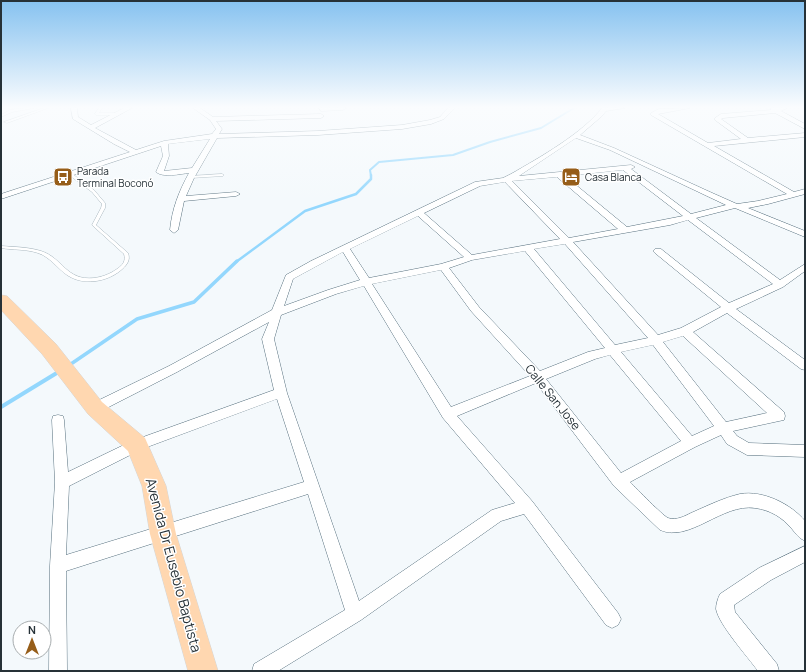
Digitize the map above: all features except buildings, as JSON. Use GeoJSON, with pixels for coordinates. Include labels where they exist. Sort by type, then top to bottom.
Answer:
{"type":"FeatureCollection","features":[{"type":"Feature","properties":{"kind":"main road","name":"Avenida Dr Eusebio Baptista"},"geometry":{"type":"LineString","coordinates":[[1,300],[49,350],[95,408],[137,445],[154,486],[163,534],[203,671]]}},
{"type":"Feature","properties":{"kind":"street"},"geometry":{"type":"LineString","coordinates":[[108,139],[135,152]]}},
{"type":"Feature","properties":{"kind":"street"},"geometry":{"type":"LineString","coordinates":[[1,196],[164,143],[190,139]]}},
{"type":"Feature","properties":{"kind":"street"},"geometry":{"type":"LineString","coordinates":[[174,230],[174,220],[180,199],[212,139]]}},
{"type":"Feature","properties":{"kind":"street"},"geometry":{"type":"LineString","coordinates":[[506,179],[548,156],[570,139]]}},
{"type":"Feature","properties":{"kind":"street"},"geometry":{"type":"LineString","coordinates":[[583,139],[612,149],[707,194],[805,234]]}},
{"type":"Feature","properties":{"kind":"street"},"geometry":{"type":"LineString","coordinates":[[697,139],[794,195]]}},
{"type":"Feature","properties":{"kind":"street"},"geometry":{"type":"LineString","coordinates":[[707,145],[754,139]]}},
{"type":"Feature","properties":{"kind":"street"},"geometry":{"type":"LineString","coordinates":[[164,143],[166,156],[160,172],[193,173]]}},
{"type":"Feature","properties":{"kind":"street"},"geometry":{"type":"LineString","coordinates":[[354,614],[313,486],[281,393],[268,339],[289,277],[345,248],[478,184],[506,179],[646,166]]}},
{"type":"Feature","properties":{"kind":"street"},"geometry":{"type":"LineString","coordinates":[[624,167],[780,285]]}},
{"type":"Feature","properties":{"kind":"street"},"geometry":{"type":"LineString","coordinates":[[560,175],[625,230]]}},
{"type":"Feature","properties":{"kind":"street"},"geometry":{"type":"LineString","coordinates":[[506,179],[568,242],[656,340],[732,440],[747,449],[805,451]]}},
{"type":"Feature","properties":{"kind":"street"},"geometry":{"type":"LineString","coordinates":[[95,408],[172,369],[276,313],[332,292],[366,282],[443,267],[470,258],[568,242],[691,217],[730,206],[739,207],[764,203],[805,191]]}},
{"type":"Feature","properties":{"kind":"street"},"geometry":{"type":"LineString","coordinates":[[180,199],[236,194]]}},
{"type":"Feature","properties":{"kind":"street"},"geometry":{"type":"LineString","coordinates":[[419,212],[470,258]]}},
{"type":"Feature","properties":{"kind":"street"},"geometry":{"type":"LineString","coordinates":[[345,248],[448,414],[528,506],[612,619]]}},
{"type":"Feature","properties":{"kind":"street"},"geometry":{"type":"LineString","coordinates":[[528,248],[690,443]]}},
{"type":"Feature","properties":{"kind":"street"},"geometry":{"type":"LineString","coordinates":[[658,251],[728,308],[805,366]]}},
{"type":"Feature","properties":{"kind":"street","name":"Calle San Jose"},"geometry":{"type":"LineString","coordinates":[[443,267],[475,309],[539,378],[619,481],[665,525],[678,526],[717,509],[741,501],[755,501],[778,507],[796,522],[805,533]]}},
{"type":"Feature","properties":{"kind":"street"},"geometry":{"type":"LineString","coordinates":[[448,414],[592,355],[614,351],[685,331],[728,308],[780,285],[805,267]]}},
{"type":"Feature","properties":{"kind":"street"},"geometry":{"type":"LineString","coordinates":[[619,481],[690,443],[724,428],[778,416],[685,331]]}},
{"type":"Feature","properties":{"kind":"street"},"geometry":{"type":"LineString","coordinates":[[62,482],[137,445],[281,393]]}},
{"type":"Feature","properties":{"kind":"street"},"geometry":{"type":"LineString","coordinates":[[58,420],[62,482],[58,566],[58,671]]}},
{"type":"Feature","properties":{"kind":"street"},"geometry":{"type":"LineString","coordinates":[[58,566],[313,486]]}},
{"type":"Feature","properties":{"kind":"street"},"geometry":{"type":"LineString","coordinates":[[261,671],[354,614],[497,515],[528,506]]}},
{"type":"Feature","properties":{"kind":"street"},"geometry":{"type":"LineString","coordinates":[[770,671],[729,618],[725,604],[726,600],[764,574],[805,554]]}},
{"type":"Feature","properties":{"kind":"lane"},"geometry":{"type":"LineString","coordinates":[[193,173],[222,175]]}},
{"type":"Feature","properties":{"kind":"lane"},"geometry":{"type":"LineString","coordinates":[[1,247],[43,253],[70,275],[84,279],[105,277],[122,267],[127,260],[126,253],[94,225],[104,204],[93,191],[70,174]]}},
{"type":"Feature","properties":{"kind":"waterway"},"geometry":{"type":"LineString","coordinates":[[371,176],[370,170],[379,162],[453,155],[500,139]]}},
{"type":"Feature","properties":{"kind":"waterway"},"geometry":{"type":"LineString","coordinates":[[236,262],[305,211],[356,194],[371,179],[371,176]]}},
{"type":"Feature","properties":{"kind":"waterway"},"geometry":{"type":"LineString","coordinates":[[68,366],[137,319],[194,302],[237,261]]}},
{"type":"Feature","properties":{"kind":"waterway"},"geometry":{"type":"LineString","coordinates":[[1,407],[60,371]]}},
{"type":"Feature","properties":{"kind":"place","name":"Parada Terminal Boconó"},"geometry":{"type":"Point","coordinates":[63,177]}},
{"type":"Feature","properties":{"kind":"place","name":"Casa Blanca"},"geometry":{"type":"Point","coordinates":[571,177]}}]}
